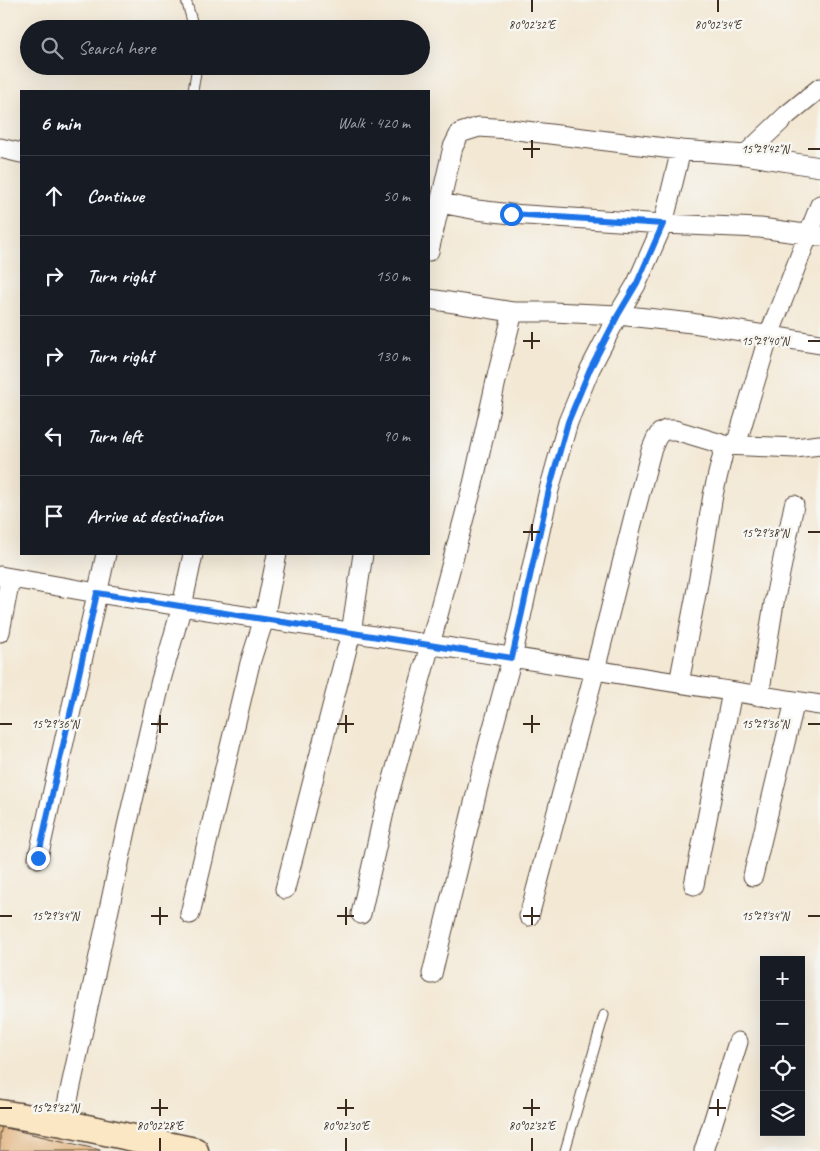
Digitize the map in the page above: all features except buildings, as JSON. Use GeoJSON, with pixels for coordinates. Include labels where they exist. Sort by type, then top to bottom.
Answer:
{"type":"FeatureCollection","features":[{"type":"Feature","properties":{"kind":"main road"},"geometry":{"type":"LineString","coordinates":[[0,1112],[63,1123],[150,1146],[194,1151]]}},
{"type":"Feature","properties":{"kind":"street"},"geometry":{"type":"LineString","coordinates":[[745,155],[786,115],[820,88]]}},
{"type":"Feature","properties":{"kind":"street"},"geometry":{"type":"LineString","coordinates":[[430,242],[453,147],[460,133],[479,127],[681,150],[745,155],[820,167]]}},
{"type":"Feature","properties":{"kind":"street"},"geometry":{"type":"LineString","coordinates":[[0,148],[20,153]]}},
{"type":"Feature","properties":{"kind":"street"},"geometry":{"type":"LineString","coordinates":[[432,974],[488,746],[512,658],[549,490],[568,422],[590,369],[637,283],[663,224],[681,150]]}},
{"type":"Feature","properties":{"kind":"street"},"geometry":{"type":"LineString","coordinates":[[440,203],[511,214],[760,228],[814,235]]}},
{"type":"Feature","properties":{"kind":"street"},"geometry":{"type":"LineString","coordinates":[[679,683],[698,589],[712,495],[769,335],[814,235],[820,205]]}},
{"type":"Feature","properties":{"kind":"street"},"geometry":{"type":"LineString","coordinates":[[430,299],[513,312],[618,315],[692,323],[820,344]]}},
{"type":"Feature","properties":{"kind":"street"},"geometry":{"type":"LineString","coordinates":[[361,914],[385,808],[473,484],[513,312]]}},
{"type":"Feature","properties":{"kind":"street"},"geometry":{"type":"LineString","coordinates":[[529,916],[635,512],[656,439],[660,433],[666,430],[675,430],[731,445],[794,448],[820,445]]}},
{"type":"Feature","properties":{"kind":"street"},"geometry":{"type":"LineString","coordinates":[[759,696],[774,603],[794,505]]}},
{"type":"Feature","properties":{"kind":"street"},"geometry":{"type":"LineString","coordinates":[[38,858],[106,555]]}},
{"type":"Feature","properties":{"kind":"street"},"geometry":{"type":"LineString","coordinates":[[63,1123],[129,817],[161,680],[182,606],[193,555]]}},
{"type":"Feature","properties":{"kind":"street"},"geometry":{"type":"LineString","coordinates":[[190,914],[250,663],[264,619],[277,555]]}},
{"type":"Feature","properties":{"kind":"street"},"geometry":{"type":"LineString","coordinates":[[285,890],[351,633],[363,555]]}},
{"type":"Feature","properties":{"kind":"street"},"geometry":{"type":"LineString","coordinates":[[0,632],[5,578],[820,705]]}},
{"type":"Feature","properties":{"kind":"street"},"geometry":{"type":"LineString","coordinates":[[694,885],[732,692]]}},
{"type":"Feature","properties":{"kind":"street"},"geometry":{"type":"LineString","coordinates":[[753,876],[795,701]]}},
{"type":"Feature","properties":{"kind":"street"},"geometry":{"type":"LineString","coordinates":[[704,1151],[738,1042]]}},
{"type":"Feature","properties":{"kind":"lane"},"geometry":{"type":"LineString","coordinates":[[186,0],[192,20]]}},
{"type":"Feature","properties":{"kind":"lane"},"geometry":{"type":"LineString","coordinates":[[193,90],[196,75]]}},
{"type":"Feature","properties":{"kind":"lane"},"geometry":{"type":"LineString","coordinates":[[565,1151],[604,1015]]}},
{"type":"Feature","properties":{"kind":"route"},"geometry":{"type":"LineString","coordinates":[[38,858],[97,593],[512,658],[549,490],[568,422],[590,369],[637,283],[663,224],[511,214]]}}]}
